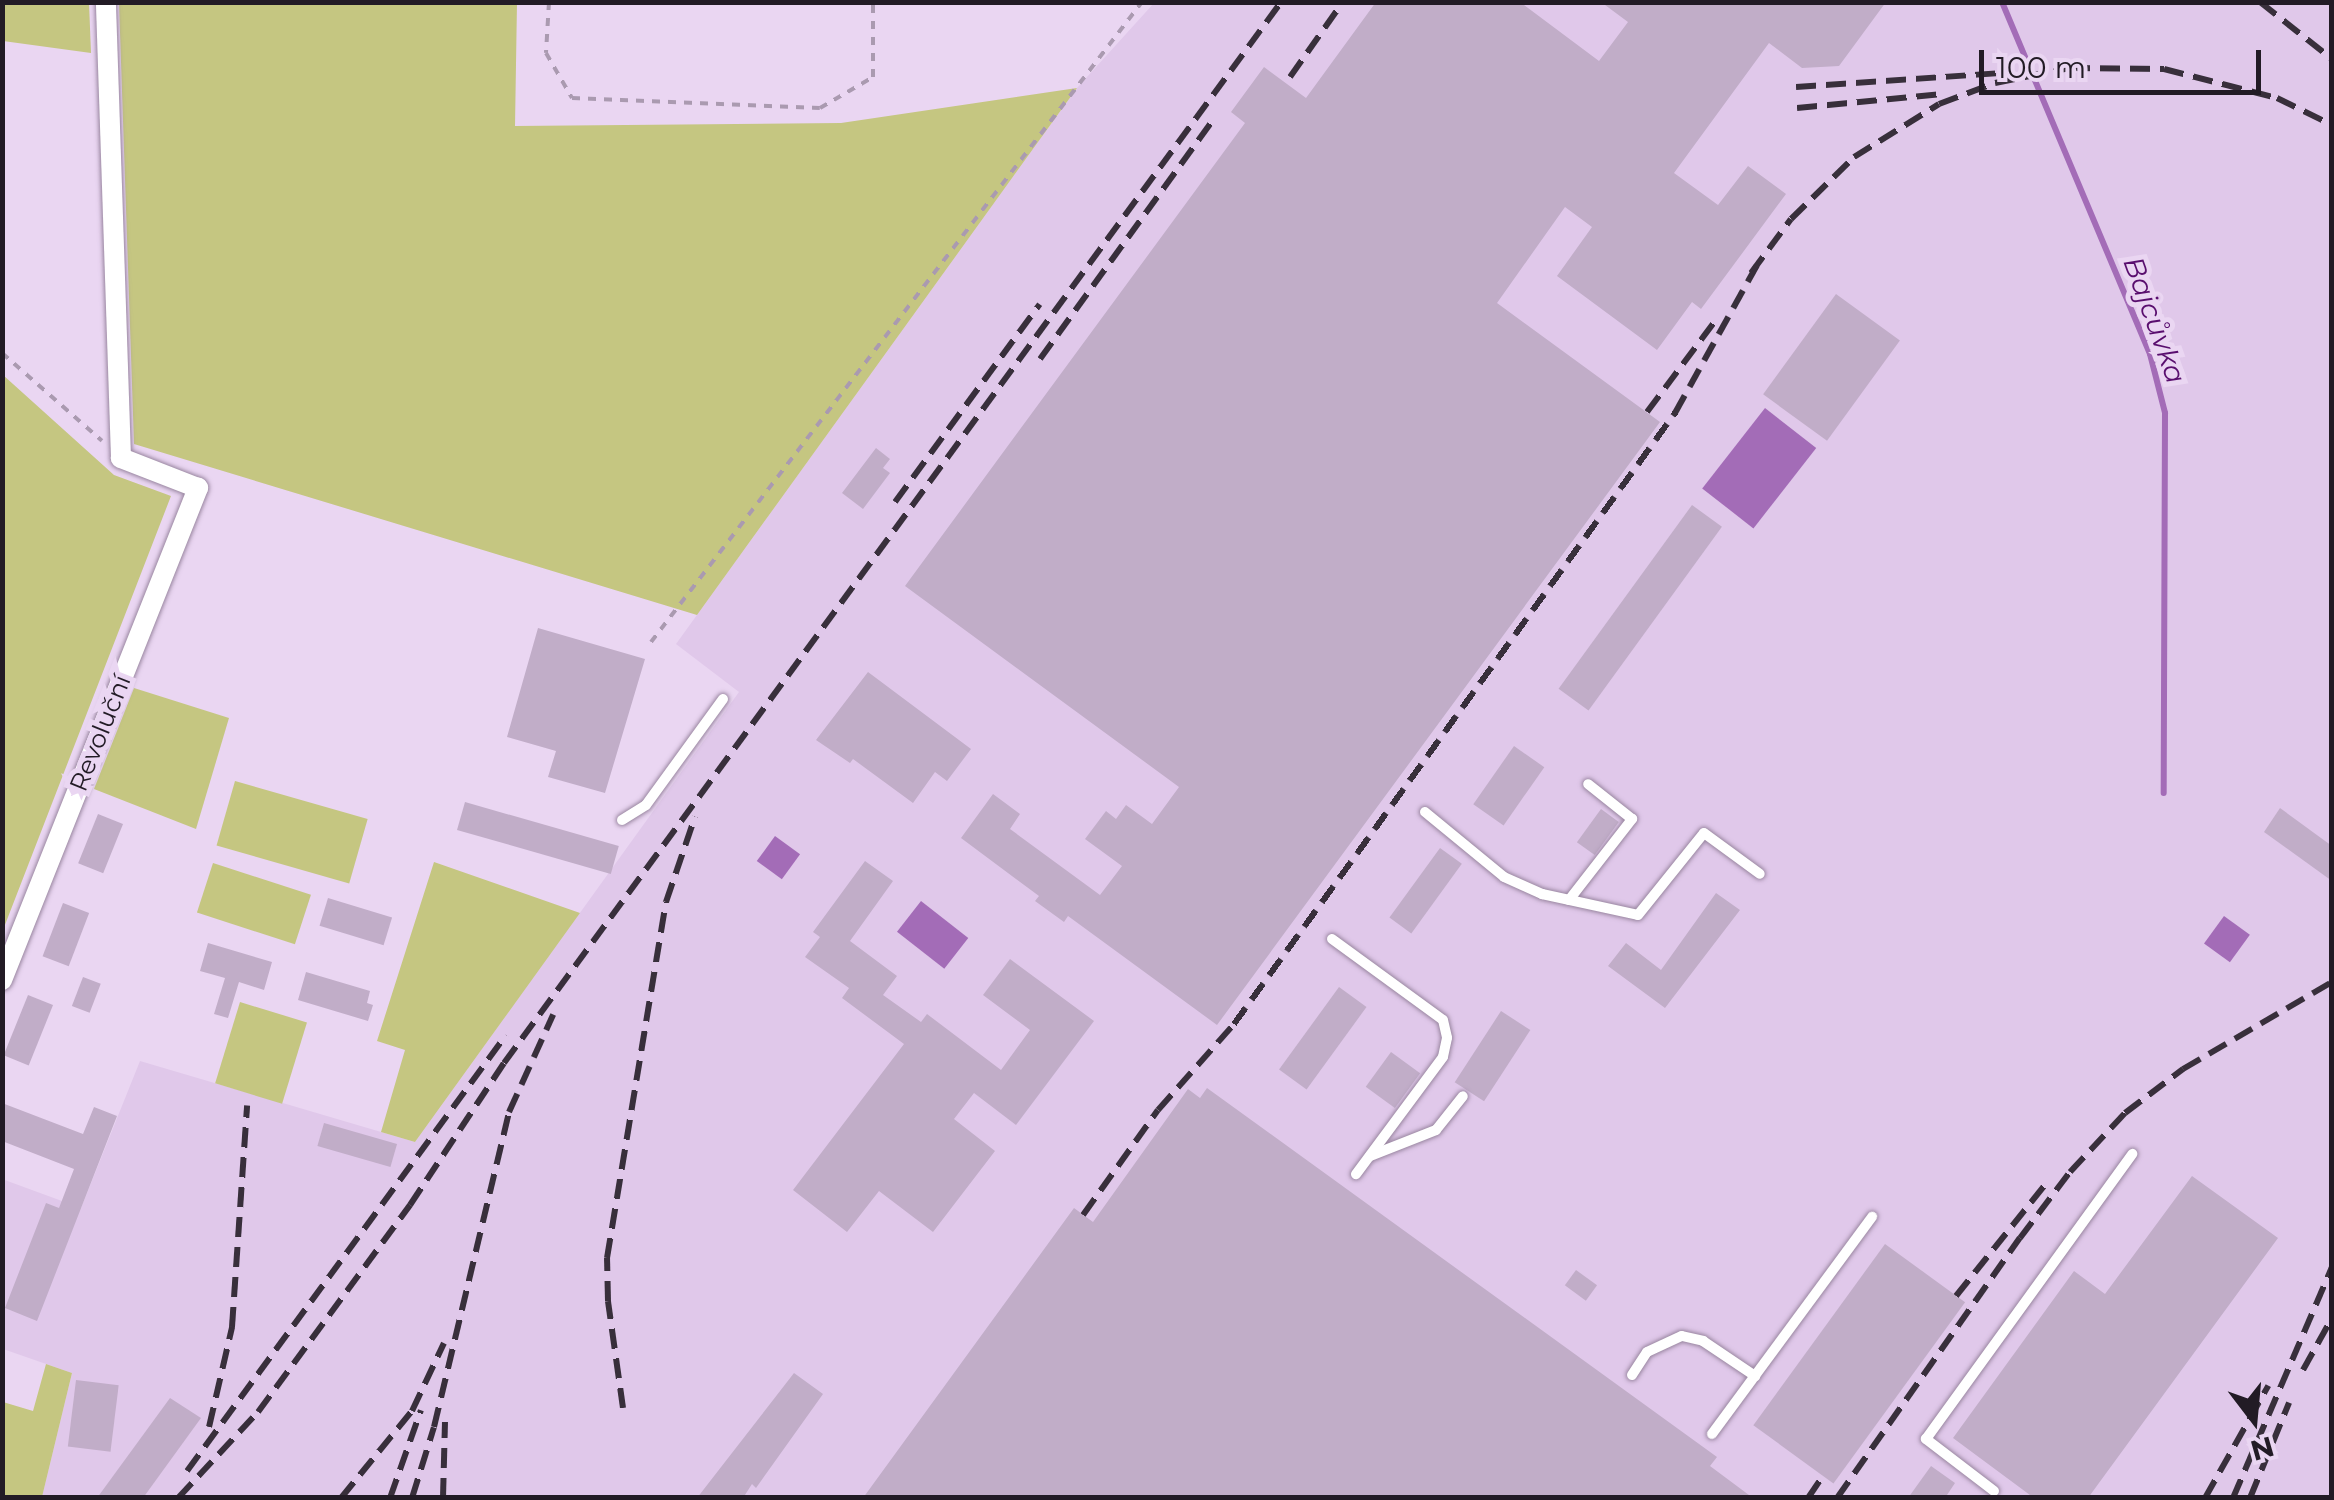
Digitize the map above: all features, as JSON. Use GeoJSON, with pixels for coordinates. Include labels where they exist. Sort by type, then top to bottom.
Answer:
{"type":"FeatureCollection","features":[{"type":"Feature","properties":{"kind":"street"},"geometry":{"type":"LineString","coordinates":[[106,2],[121,458]]}},
{"type":"Feature","properties":{"kind":"street","name":"Revoluční"},"geometry":{"type":"LineString","coordinates":[[2,980],[198,488],[121,458]]}},
{"type":"Feature","properties":{"kind":"lane"},"geometry":{"type":"LineString","coordinates":[[622,820],[646,805],[723,699]]}},
{"type":"Feature","properties":{"kind":"lane"},"geometry":{"type":"LineString","coordinates":[[1568,900],[1632,819],[1588,784]]}},
{"type":"Feature","properties":{"kind":"lane"},"geometry":{"type":"LineString","coordinates":[[1425,812],[1504,878],[1568,900],[1638,915],[1704,834],[1760,874]]}},
{"type":"Feature","properties":{"kind":"lane"},"geometry":{"type":"LineString","coordinates":[[1332,939],[1443,1020],[1448,1038],[1443,1057],[1356,1174]]}},
{"type":"Feature","properties":{"kind":"lane"},"geometry":{"type":"LineString","coordinates":[[1369,1156],[1436,1130],[1464,1096]]}},
{"type":"Feature","properties":{"kind":"lane"},"geometry":{"type":"LineString","coordinates":[[1994,1490],[1926,1439],[2132,1154]]}},
{"type":"Feature","properties":{"kind":"lane"},"geometry":{"type":"LineString","coordinates":[[1712,1434],[1872,1217]]}},
{"type":"Feature","properties":{"kind":"lane"},"geometry":{"type":"LineString","coordinates":[[1632,1375],[1647,1352],[1682,1336],[1704,1341],[1755,1376]]}},
{"type":"Feature","properties":{"kind":"path"},"geometry":{"type":"LineString","coordinates":[[548,2],[546,53],[572,98],[820,108],[873,77],[873,2]]}},
{"type":"Feature","properties":{"kind":"path"},"geometry":{"type":"LineString","coordinates":[[652,642],[1142,2]]}},
{"type":"Feature","properties":{"kind":"path"},"geometry":{"type":"LineString","coordinates":[[2,353],[121,458]]}},
{"type":"Feature","properties":{"kind":"shaded area"},"geometry":{"type":"Polygon","coordinates":[[[1154,3],[2331,3],[2331,1497],[42,1497],[72,1373],[3,1349],[2,1179],[81,1208],[140,1061],[415,1142],[739,692],[676,644],[1077,88],[1154,3]]]}},
{"type":"Feature","properties":{"kind":"shaded area"},"geometry":{"type":"Polygon","coordinates":[[[1765,408],[1816,448],[1753,528],[1702,488],[1765,408]]]}},
{"type":"Feature","properties":{"kind":"shaded area"},"geometry":{"type":"Polygon","coordinates":[[[775,836],[800,854],[782,879],[757,861],[775,836]]]}},
{"type":"Feature","properties":{"kind":"shaded area"},"geometry":{"type":"Polygon","coordinates":[[[921,901],[968,938],[944,969],[897,932],[921,901]]]}},
{"type":"Feature","properties":{"kind":"shaded area"},"geometry":{"type":"Polygon","coordinates":[[[2224,916],[2250,935],[2230,962],[2204,944],[2224,916]]]}},
{"type":"Feature","properties":{"kind":"green space"},"geometry":{"type":"Polygon","coordinates":[[[3,2],[89,3],[91,53],[3,41],[3,2]]]}},
{"type":"Feature","properties":{"kind":"green space"},"geometry":{"type":"Polygon","coordinates":[[[119,3],[517,3],[515,126],[841,123],[1077,88],[697,615],[134,444],[119,3]]]}},
{"type":"Feature","properties":{"kind":"green space"},"geometry":{"type":"Polygon","coordinates":[[[3,375],[114,475],[171,496],[3,930],[3,375]]]}},
{"type":"Feature","properties":{"kind":"green space"},"geometry":{"type":"Polygon","coordinates":[[[134,688],[229,718],[196,829],[94,789],[134,688]]]}},
{"type":"Feature","properties":{"kind":"green space"},"geometry":{"type":"Polygon","coordinates":[[[235,781],[368,819],[349,883],[217,845],[235,781]]]}},
{"type":"Feature","properties":{"kind":"green space"},"geometry":{"type":"Polygon","coordinates":[[[434,862],[580,913],[415,1142],[381,1132],[405,1050],[377,1041],[434,862]]]}},
{"type":"Feature","properties":{"kind":"green space"},"geometry":{"type":"Polygon","coordinates":[[[213,863],[311,895],[295,944],[197,912],[213,863]]]}},
{"type":"Feature","properties":{"kind":"green space"},"geometry":{"type":"Polygon","coordinates":[[[240,1002],[307,1022],[282,1104],[215,1083],[240,1002]]]}},
{"type":"Feature","properties":{"kind":"green space"},"geometry":{"type":"Polygon","coordinates":[[[46,1364],[72,1373],[42,1497],[3,1497],[3,1402],[33,1411],[46,1364]]]}},
{"type":"Feature","properties":{"kind":"building"},"geometry":{"type":"Polygon","coordinates":[[[1376,2],[1520,2],[1599,61],[1628,22],[1601,2],[1886,2],[1839,66],[1802,68],[1769,43],[1674,173],[1718,205],[1748,166],[1786,194],[1701,309],[1692,302],[1657,350],[1557,276],[1592,227],[1565,207],[1497,303],[1660,422],[1217,1025],[1068,916],[1064,922],[1035,901],[1039,896],[961,838],[993,794],[1020,814],[1010,829],[1100,895],[1122,866],[1085,839],[1106,811],[1116,819],[1126,805],[1152,824],[1179,787],[905,586],[1245,123],[1231,112],[1264,67],[1306,98],[1376,2]]]}},
{"type":"Feature","properties":{"kind":"building"},"geometry":{"type":"Polygon","coordinates":[[[1836,294],[1900,340],[1827,441],[1763,394],[1836,294]]]}},
{"type":"Feature","properties":{"kind":"building"},"geometry":{"type":"Polygon","coordinates":[[[876,448],[890,459],[883,468],[890,473],[863,509],[842,493],[876,448]]]}},
{"type":"Feature","properties":{"kind":"building"},"geometry":{"type":"Polygon","coordinates":[[[1692,505],[1722,527],[1589,710],[1559,689],[1692,505]]]}},
{"type":"Feature","properties":{"kind":"building"},"geometry":{"type":"Polygon","coordinates":[[[538,628],[645,659],[605,793],[548,777],[556,751],[507,737],[538,628]]]}},
{"type":"Feature","properties":{"kind":"building"},"geometry":{"type":"Polygon","coordinates":[[[868,672],[971,749],[947,781],[935,772],[913,803],[853,759],[850,763],[816,740],[868,672]]]}},
{"type":"Feature","properties":{"kind":"building"},"geometry":{"type":"Polygon","coordinates":[[[1514,746],[1544,767],[1504,825],[1473,804],[1514,746]]]}},
{"type":"Feature","properties":{"kind":"building"},"geometry":{"type":"Polygon","coordinates":[[[465,802],[619,846],[611,874],[457,830],[465,802]]]}},
{"type":"Feature","properties":{"kind":"building"},"geometry":{"type":"Polygon","coordinates":[[[2280,808],[2332,846],[2332,881],[2264,832],[2280,808]]]}},
{"type":"Feature","properties":{"kind":"building"},"geometry":{"type":"Polygon","coordinates":[[[1601,809],[1619,822],[1595,855],[1577,842],[1601,809]]]}},
{"type":"Feature","properties":{"kind":"building"},"geometry":{"type":"Polygon","coordinates":[[[98,814],[123,824],[103,873],[78,863],[98,814]]]}},
{"type":"Feature","properties":{"kind":"building"},"geometry":{"type":"Polygon","coordinates":[[[1440,848],[1462,864],[1411,933],[1389,918],[1440,848]]]}},
{"type":"Feature","properties":{"kind":"building"},"geometry":{"type":"Polygon","coordinates":[[[865,861],[893,881],[850,941],[897,976],[883,995],[921,1022],[927,1014],[1001,1070],[1030,1030],[983,995],[1010,959],[1094,1021],[1016,1125],[974,1093],[954,1119],[995,1151],[933,1232],[879,1191],[847,1232],[793,1190],[904,1044],[842,998],[849,988],[805,957],[820,937],[813,932],[865,861]]]}},
{"type":"Feature","properties":{"kind":"building"},"geometry":{"type":"Polygon","coordinates":[[[1716,893],[1740,910],[1665,1008],[1608,966],[1626,943],[1661,970],[1716,893]]]}},
{"type":"Feature","properties":{"kind":"building"},"geometry":{"type":"Polygon","coordinates":[[[328,898],[392,918],[384,945],[320,926],[328,898]]]}},
{"type":"Feature","properties":{"kind":"building"},"geometry":{"type":"Polygon","coordinates":[[[63,903],[89,913],[69,966],[43,956],[63,903]]]}},
{"type":"Feature","properties":{"kind":"building"},"geometry":{"type":"Polygon","coordinates":[[[208,943],[272,962],[264,990],[239,982],[228,1018],[214,1014],[225,978],[200,971],[208,943]]]}},
{"type":"Feature","properties":{"kind":"building"},"geometry":{"type":"Polygon","coordinates":[[[306,972],[370,991],[367,1003],[373,1005],[368,1021],[298,1000],[306,972]]]}},
{"type":"Feature","properties":{"kind":"building"},"geometry":{"type":"Polygon","coordinates":[[[83,977],[101,984],[90,1013],[72,1006],[83,977]]]}},
{"type":"Feature","properties":{"kind":"building"},"geometry":{"type":"Polygon","coordinates":[[[1339,987],[1367,1007],[1307,1090],[1279,1070],[1339,987]]]}},
{"type":"Feature","properties":{"kind":"building"},"geometry":{"type":"Polygon","coordinates":[[[28,995],[53,1005],[29,1065],[4,1055],[28,995]]]}},
{"type":"Feature","properties":{"kind":"building"},"geometry":{"type":"Polygon","coordinates":[[[1501,1011],[1530,1030],[1484,1101],[1455,1082],[1501,1011]]]}},
{"type":"Feature","properties":{"kind":"building"},"geometry":{"type":"Polygon","coordinates":[[[1391,1052],[1420,1073],[1395,1108],[1366,1087],[1391,1052]]]}},
{"type":"Feature","properties":{"kind":"building"},"geometry":{"type":"Polygon","coordinates":[[[1207,1088],[1717,1457],[1710,1466],[1753,1498],[863,1498],[1074,1208],[1093,1222],[1188,1089],[1200,1098],[1207,1088]]]}},
{"type":"Feature","properties":{"kind":"building"},"geometry":{"type":"Polygon","coordinates":[[[2,1103],[83,1134],[94,1107],[117,1116],[37,1321],[5,1308],[46,1203],[59,1208],[74,1169],[2,1141],[2,1103]]]}},
{"type":"Feature","properties":{"kind":"building"},"geometry":{"type":"Polygon","coordinates":[[[324,1123],[397,1144],[390,1167],[317,1146],[324,1123]]]}},
{"type":"Feature","properties":{"kind":"building"},"geometry":{"type":"Polygon","coordinates":[[[2192,1176],[2278,1238],[2088,1498],[2034,1498],[1953,1438],[2074,1271],[2105,1294],[2192,1176]]]}},
{"type":"Feature","properties":{"kind":"building"},"geometry":{"type":"Polygon","coordinates":[[[1885,1244],[1965,1302],[1833,1483],[1753,1425],[1885,1244]]]}},
{"type":"Feature","properties":{"kind":"building"},"geometry":{"type":"Polygon","coordinates":[[[1576,1270],[1597,1285],[1586,1301],[1565,1285],[1576,1270]]]}},
{"type":"Feature","properties":{"kind":"building"},"geometry":{"type":"Polygon","coordinates":[[[794,1373],[823,1394],[756,1488],[752,1484],[743,1498],[697,1498],[794,1373]]]}},
{"type":"Feature","properties":{"kind":"building"},"geometry":{"type":"Polygon","coordinates":[[[76,1380],[119,1385],[111,1452],[68,1447],[76,1380]]]}},
{"type":"Feature","properties":{"kind":"building"},"geometry":{"type":"Polygon","coordinates":[[[170,1398],[201,1418],[143,1498],[97,1498],[170,1398]]]}},
{"type":"Feature","properties":{"kind":"building"},"geometry":{"type":"Polygon","coordinates":[[[1931,1466],[1955,1483],[1945,1498],[1908,1498],[1931,1466]]]}},
{"type":"Feature","properties":{"kind":"waterway","name":"Bajcůvka"},"geometry":{"type":"LineString","coordinates":[[2002,2],[2150,354],[2165,413],[2164,793]]}},
{"type":"Feature","properties":{"kind":"railway"},"geometry":{"type":"LineString","coordinates":[[178,1498],[258,1412],[410,1205],[504,1063],[1281,2]]}},
{"type":"Feature","properties":{"kind":"railway"},"geometry":{"type":"LineString","coordinates":[[1290,77],[1343,2]]}},
{"type":"Feature","properties":{"kind":"railway"},"geometry":{"type":"LineString","coordinates":[[2260,2],[2332,59]]}},
{"type":"Feature","properties":{"kind":"railway"},"geometry":{"type":"LineString","coordinates":[[1751,273],[1791,219],[1854,157],[1939,104],[1995,83],[2070,68],[2164,69],[2277,98],[2332,125]]}},
{"type":"Feature","properties":{"kind":"railway"},"geometry":{"type":"LineString","coordinates":[[1796,87],[2000,73]]}},
{"type":"Feature","properties":{"kind":"railway"},"geometry":{"type":"LineString","coordinates":[[1797,108],[1942,94]]}},
{"type":"Feature","properties":{"kind":"railway"},"geometry":{"type":"LineString","coordinates":[[1040,359],[1213,120]]}},
{"type":"Feature","properties":{"kind":"railway"},"geometry":{"type":"LineString","coordinates":[[1083,1215],[1158,1110],[1234,1024],[1675,413],[1757,265]]}},
{"type":"Feature","properties":{"kind":"railway"},"geometry":{"type":"LineString","coordinates":[[895,502],[1040,304]]}},
{"type":"Feature","properties":{"kind":"railway"},"geometry":{"type":"LineString","coordinates":[[1647,412],[1715,321]]}},
{"type":"Feature","properties":{"kind":"railway"},"geometry":{"type":"LineString","coordinates":[[623,1408],[608,1301],[607,1258],[666,902],[695,817]]}},
{"type":"Feature","properties":{"kind":"railway"},"geometry":{"type":"LineString","coordinates":[[1837,1498],[2020,1238],[2070,1172],[2125,1113],[2183,1069],[2332,982]]}},
{"type":"Feature","properties":{"kind":"railway"},"geometry":{"type":"LineString","coordinates":[[412,1498],[434,1427],[509,1112],[553,1015]]}},
{"type":"Feature","properties":{"kind":"railway"},"geometry":{"type":"LineString","coordinates":[[187,1471],[506,1035]]}},
{"type":"Feature","properties":{"kind":"railway"},"geometry":{"type":"LineString","coordinates":[[209,1427],[232,1327],[247,1106]]}},
{"type":"Feature","properties":{"kind":"railway"},"geometry":{"type":"LineString","coordinates":[[1956,1296],[2044,1186]]}},
{"type":"Feature","properties":{"kind":"railway"},"geometry":{"type":"LineString","coordinates":[[2233,1498],[2332,1267]]}},
{"type":"Feature","properties":{"kind":"railway"},"geometry":{"type":"LineString","coordinates":[[2303,1370],[2332,1318]]}},
{"type":"Feature","properties":{"kind":"railway"},"geometry":{"type":"LineString","coordinates":[[341,1498],[412,1411],[444,1343]]}},
{"type":"Feature","properties":{"kind":"railway"},"geometry":{"type":"LineString","coordinates":[[2205,1498],[2268,1386]]}},
{"type":"Feature","properties":{"kind":"railway"},"geometry":{"type":"LineString","coordinates":[[2250,1498],[2289,1403]]}},
{"type":"Feature","properties":{"kind":"railway"},"geometry":{"type":"LineString","coordinates":[[390,1498],[421,1410]]}},
{"type":"Feature","properties":{"kind":"railway"},"geometry":{"type":"LineString","coordinates":[[443,1498],[445,1422]]}},
{"type":"Feature","properties":{"kind":"railway"},"geometry":{"type":"LineString","coordinates":[[1808,1498],[1823,1476]]}}]}
